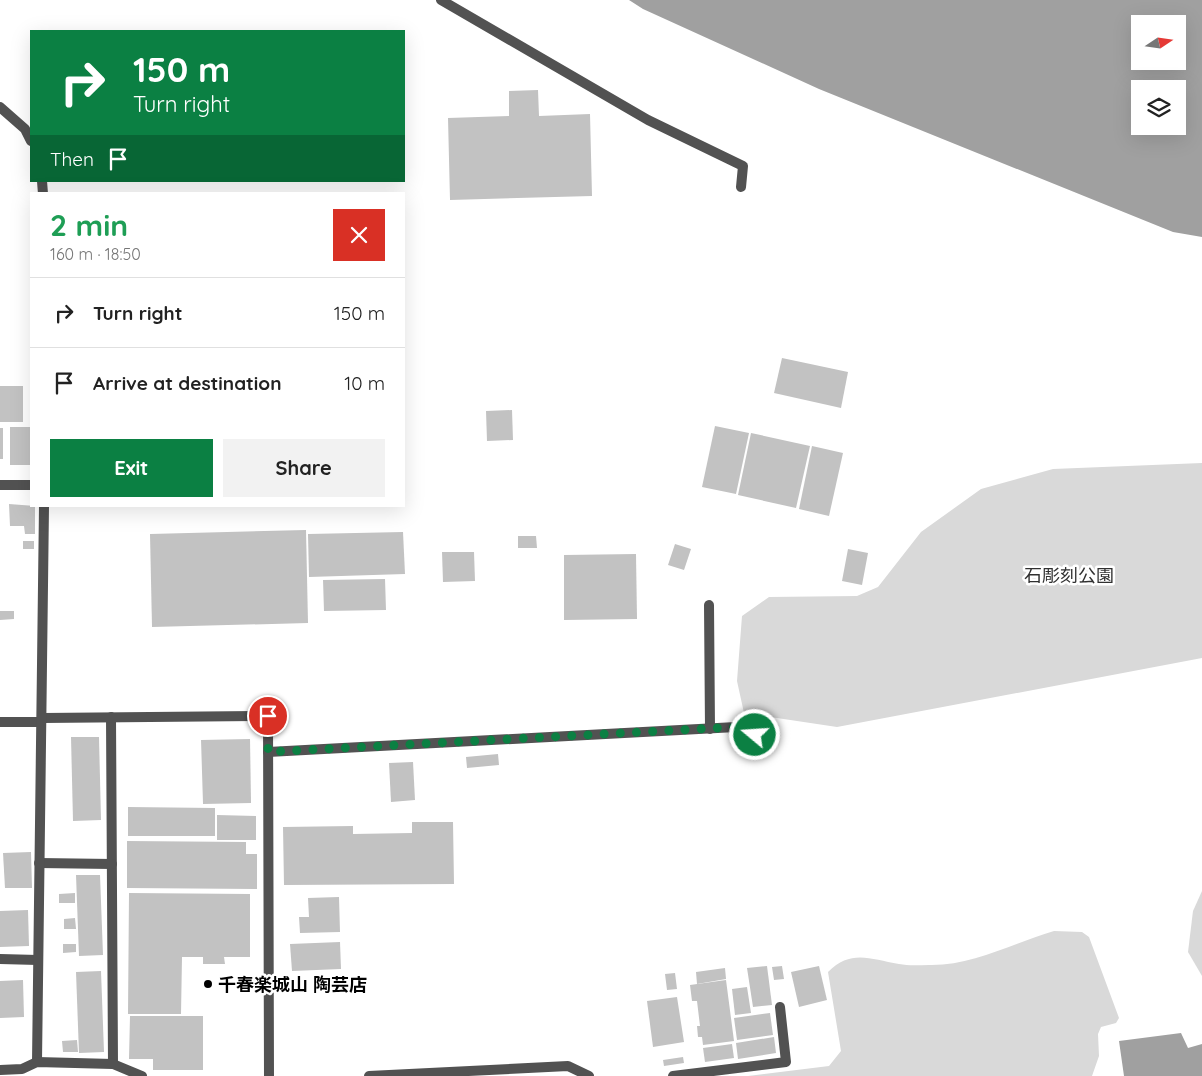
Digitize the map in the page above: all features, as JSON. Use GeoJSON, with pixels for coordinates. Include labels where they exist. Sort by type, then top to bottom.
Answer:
{"type":"FeatureCollection","features":[{"type":"Feature","properties":{"kind":"street"},"geometry":{"type":"LineString","coordinates":[[441,0],[648,120],[743,166],[741,187]]}},
{"type":"Feature","properties":{"kind":"street"},"geometry":{"type":"LineString","coordinates":[[0,107],[25,129],[30,139]]}},
{"type":"Feature","properties":{"kind":"street"},"geometry":{"type":"LineString","coordinates":[[0,485],[30,485]]}},
{"type":"Feature","properties":{"kind":"street"},"geometry":{"type":"LineString","coordinates":[[37,1062],[44,507]]}},
{"type":"Feature","properties":{"kind":"street"},"geometry":{"type":"LineString","coordinates":[[709,605],[710,729]]}},
{"type":"Feature","properties":{"kind":"street"},"geometry":{"type":"LineString","coordinates":[[0,722],[111,718],[268,716],[269,1076]]}},
{"type":"Feature","properties":{"kind":"street"},"geometry":{"type":"LineString","coordinates":[[111,718],[113,1064]]}},
{"type":"Feature","properties":{"kind":"street"},"geometry":{"type":"LineString","coordinates":[[268,752],[736,727],[755,735]]}},
{"type":"Feature","properties":{"kind":"street"},"geometry":{"type":"LineString","coordinates":[[39,863],[112,864]]}},
{"type":"Feature","properties":{"kind":"street"},"geometry":{"type":"LineString","coordinates":[[0,959],[38,960]]}},
{"type":"Feature","properties":{"kind":"street"},"geometry":{"type":"LineString","coordinates":[[673,1076],[786,1062],[780,1007]]}},
{"type":"Feature","properties":{"kind":"street"},"geometry":{"type":"LineString","coordinates":[[0,1070],[22,1069],[37,1062],[113,1064],[142,1076]]}},
{"type":"Feature","properties":{"kind":"street"},"geometry":{"type":"LineString","coordinates":[[370,1076],[568,1066],[589,1076]]}},
{"type":"Feature","properties":{"kind":"green space","name":"石彫刻公園"},"geometry":{"type":"Polygon","coordinates":[[[1202,463],[1202,658],[837,727],[744,713],[737,681],[742,616],[769,597],[857,596],[878,587],[921,532],[981,489],[1053,469],[1202,463]]]}},
{"type":"Feature","properties":{"kind":"green space"},"geometry":{"type":"Polygon","coordinates":[[[1202,891],[1202,976],[1188,952],[1193,911],[1202,891]]]}},
{"type":"Feature","properties":{"kind":"green space"},"geometry":{"type":"Polygon","coordinates":[[[1054,931],[1082,932],[1089,937],[1119,1018],[1116,1023],[1101,1027],[1098,1034],[1099,1056],[1092,1076],[748,1076],[829,1066],[841,1051],[828,972],[845,960],[870,958],[906,965],[961,962],[1054,931]]]}},
{"type":"Feature","properties":{"kind":"shaded area"},"geometry":{"type":"Polygon","coordinates":[[[629,0],[1202,0],[1202,237],[1173,232],[819,89],[643,9],[629,0]]]}},
{"type":"Feature","properties":{"kind":"shaded area"},"geometry":{"type":"Polygon","coordinates":[[[1181,1033],[1188,1048],[1202,1044],[1202,1076],[1124,1076],[1119,1041],[1181,1033]]]}},
{"type":"Feature","properties":{"kind":"building"},"geometry":{"type":"Polygon","coordinates":[[[538,90],[539,116],[590,114],[592,196],[450,200],[448,118],[509,116],[509,91],[538,90]]]}},
{"type":"Feature","properties":{"kind":"building"},"geometry":{"type":"Polygon","coordinates":[[[782,358],[848,372],[841,408],[774,393],[782,358]]]}},
{"type":"Feature","properties":{"kind":"building"},"geometry":{"type":"Polygon","coordinates":[[[0,386],[23,386],[23,422],[0,422],[0,386]]]}},
{"type":"Feature","properties":{"kind":"building"},"geometry":{"type":"Polygon","coordinates":[[[512,410],[513,440],[487,441],[486,411],[512,410]]]}},
{"type":"Feature","properties":{"kind":"building"},"geometry":{"type":"Polygon","coordinates":[[[715,426],[749,433],[736,494],[702,487],[715,426]]]}},
{"type":"Feature","properties":{"kind":"building"},"geometry":{"type":"Polygon","coordinates":[[[10,427],[30,427],[30,465],[10,465],[10,427]]]}},
{"type":"Feature","properties":{"kind":"building"},"geometry":{"type":"Polygon","coordinates":[[[0,428],[3,428],[3,459],[0,459],[0,428]]]}},
{"type":"Feature","properties":{"kind":"building"},"geometry":{"type":"Polygon","coordinates":[[[751,433],[810,446],[796,508],[738,495],[751,433]]]}},
{"type":"Feature","properties":{"kind":"building"},"geometry":{"type":"Polygon","coordinates":[[[812,446],[843,453],[829,516],[799,509],[812,446]]]}},
{"type":"Feature","properties":{"kind":"building"},"geometry":{"type":"Polygon","coordinates":[[[9,504],[35,507],[35,534],[25,534],[24,526],[10,526],[9,504]]]}},
{"type":"Feature","properties":{"kind":"building"},"geometry":{"type":"Polygon","coordinates":[[[306,530],[308,623],[152,627],[150,534],[306,530]]]}},
{"type":"Feature","properties":{"kind":"building"},"geometry":{"type":"Polygon","coordinates":[[[403,532],[405,574],[309,577],[308,534],[403,532]]]}},
{"type":"Feature","properties":{"kind":"building"},"geometry":{"type":"Polygon","coordinates":[[[518,536],[536,536],[537,548],[518,548],[518,536]]]}},
{"type":"Feature","properties":{"kind":"building"},"geometry":{"type":"Polygon","coordinates":[[[23,541],[34,541],[34,549],[23,549],[23,541]]]}},
{"type":"Feature","properties":{"kind":"building"},"geometry":{"type":"Polygon","coordinates":[[[675,544],[691,549],[684,570],[668,565],[675,544]]]}},
{"type":"Feature","properties":{"kind":"building"},"geometry":{"type":"Polygon","coordinates":[[[848,549],[868,553],[862,585],[842,581],[848,549]]]}},
{"type":"Feature","properties":{"kind":"building"},"geometry":{"type":"Polygon","coordinates":[[[442,552],[474,552],[475,581],[443,582],[442,552]]]}},
{"type":"Feature","properties":{"kind":"building"},"geometry":{"type":"Polygon","coordinates":[[[636,554],[637,619],[564,620],[564,555],[636,554]]]}},
{"type":"Feature","properties":{"kind":"building"},"geometry":{"type":"Polygon","coordinates":[[[385,579],[386,610],[324,611],[323,580],[385,579]]]}},
{"type":"Feature","properties":{"kind":"building"},"geometry":{"type":"Polygon","coordinates":[[[0,611],[14,611],[14,619],[0,620],[0,611]]]}},
{"type":"Feature","properties":{"kind":"building"},"geometry":{"type":"Polygon","coordinates":[[[71,737],[99,737],[101,820],[73,821],[71,737]]]}},
{"type":"Feature","properties":{"kind":"building"},"geometry":{"type":"Polygon","coordinates":[[[250,739],[251,803],[203,804],[201,740],[250,739]]]}},
{"type":"Feature","properties":{"kind":"building"},"geometry":{"type":"Polygon","coordinates":[[[498,754],[499,765],[467,768],[466,757],[498,754]]]}},
{"type":"Feature","properties":{"kind":"building"},"geometry":{"type":"Polygon","coordinates":[[[413,762],[415,800],[391,802],[389,763],[413,762]]]}},
{"type":"Feature","properties":{"kind":"building"},"geometry":{"type":"Polygon","coordinates":[[[128,807],[215,808],[215,836],[128,836],[128,807]]]}},
{"type":"Feature","properties":{"kind":"building"},"geometry":{"type":"Polygon","coordinates":[[[217,815],[256,816],[256,840],[217,840],[217,815]]]}},
{"type":"Feature","properties":{"kind":"building"},"geometry":{"type":"Polygon","coordinates":[[[412,822],[453,822],[454,884],[284,885],[283,827],[353,826],[353,834],[412,833],[412,822]]]}},
{"type":"Feature","properties":{"kind":"building"},"geometry":{"type":"Polygon","coordinates":[[[127,841],[246,842],[246,854],[257,854],[257,889],[127,888],[127,841]]]}},
{"type":"Feature","properties":{"kind":"building"},"geometry":{"type":"Polygon","coordinates":[[[31,852],[32,888],[5,888],[3,853],[31,852]]]}},
{"type":"Feature","properties":{"kind":"building"},"geometry":{"type":"Polygon","coordinates":[[[76,875],[100,875],[103,955],[79,956],[76,875]]]}},
{"type":"Feature","properties":{"kind":"building"},"geometry":{"type":"Polygon","coordinates":[[[75,893],[75,903],[59,903],[59,894],[75,893]]]}},
{"type":"Feature","properties":{"kind":"building"},"geometry":{"type":"Polygon","coordinates":[[[129,893],[250,894],[250,957],[224,957],[225,964],[203,964],[203,957],[182,957],[181,1014],[128,1014],[129,893]]]}},
{"type":"Feature","properties":{"kind":"building"},"geometry":{"type":"Polygon","coordinates":[[[339,897],[340,932],[300,933],[299,917],[309,917],[308,898],[339,897]]]}},
{"type":"Feature","properties":{"kind":"building"},"geometry":{"type":"Polygon","coordinates":[[[28,910],[29,946],[0,947],[0,911],[28,910]]]}},
{"type":"Feature","properties":{"kind":"building"},"geometry":{"type":"Polygon","coordinates":[[[75,918],[76,929],[64,929],[64,919],[75,918]]]}},
{"type":"Feature","properties":{"kind":"building"},"geometry":{"type":"Polygon","coordinates":[[[340,942],[341,969],[292,971],[290,944],[340,942]]]}},
{"type":"Feature","properties":{"kind":"building"},"geometry":{"type":"Polygon","coordinates":[[[63,944],[76,944],[76,952],[63,953],[63,944]]]}},
{"type":"Feature","properties":{"kind":"building"},"geometry":{"type":"Polygon","coordinates":[[[767,966],[772,1005],[753,1007],[747,968],[767,966]]]}},
{"type":"Feature","properties":{"kind":"building"},"geometry":{"type":"Polygon","coordinates":[[[782,966],[784,979],[774,980],[772,967],[782,966]]]}},
{"type":"Feature","properties":{"kind":"building"},"geometry":{"type":"Polygon","coordinates":[[[819,966],[827,1000],[799,1007],[791,972],[819,966]]]}},
{"type":"Feature","properties":{"kind":"building"},"geometry":{"type":"Polygon","coordinates":[[[725,968],[726,979],[697,984],[696,972],[725,968]]]}},
{"type":"Feature","properties":{"kind":"building"},"geometry":{"type":"Polygon","coordinates":[[[101,971],[104,1052],[79,1053],[76,972],[101,971]]]}},
{"type":"Feature","properties":{"kind":"building"},"geometry":{"type":"Polygon","coordinates":[[[675,973],[677,989],[667,990],[665,974],[675,973]]]}},
{"type":"Feature","properties":{"kind":"building"},"geometry":{"type":"Polygon","coordinates":[[[23,980],[24,1017],[0,1018],[0,981],[23,980]]]}},
{"type":"Feature","properties":{"kind":"building"},"geometry":{"type":"Polygon","coordinates":[[[726,980],[734,1041],[703,1045],[702,1037],[698,1037],[697,1026],[700,1026],[697,1001],[692,1001],[690,985],[726,980]]]}},
{"type":"Feature","properties":{"kind":"building"},"geometry":{"type":"Polygon","coordinates":[[[747,987],[751,1013],[735,1015],[732,989],[747,987]]]}},
{"type":"Feature","properties":{"kind":"building"},"geometry":{"type":"Polygon","coordinates":[[[677,997],[684,1042],[653,1047],[647,1001],[677,997]]]}},
{"type":"Feature","properties":{"kind":"building"},"geometry":{"type":"Polygon","coordinates":[[[770,1013],[773,1035],[737,1040],[734,1018],[770,1013]]]}},
{"type":"Feature","properties":{"kind":"building"},"geometry":{"type":"Polygon","coordinates":[[[130,1016],[203,1016],[203,1070],[153,1070],[153,1059],[129,1059],[130,1016]]]}},
{"type":"Feature","properties":{"kind":"building"},"geometry":{"type":"Polygon","coordinates":[[[774,1037],[776,1053],[738,1059],[736,1043],[774,1037]]]}},
{"type":"Feature","properties":{"kind":"building"},"geometry":{"type":"Polygon","coordinates":[[[77,1040],[78,1052],[63,1052],[62,1041],[77,1040]]]}},
{"type":"Feature","properties":{"kind":"building"},"geometry":{"type":"Polygon","coordinates":[[[732,1044],[734,1058],[705,1062],[703,1048],[732,1044]]]}},
{"type":"Feature","properties":{"kind":"building"},"geometry":{"type":"Polygon","coordinates":[[[683,1057],[684,1063],[664,1066],[663,1060],[683,1057]]]}},
{"type":"Feature","properties":{"kind":"place","name":"千春楽城山 陶芸店"},"geometry":{"type":"Point","coordinates":[208,984]}},
{"type":"Feature","properties":{"kind":"route"},"geometry":{"type":"LineString","coordinates":[[268,716],[268,752],[736,727],[755,735]]}}]}
